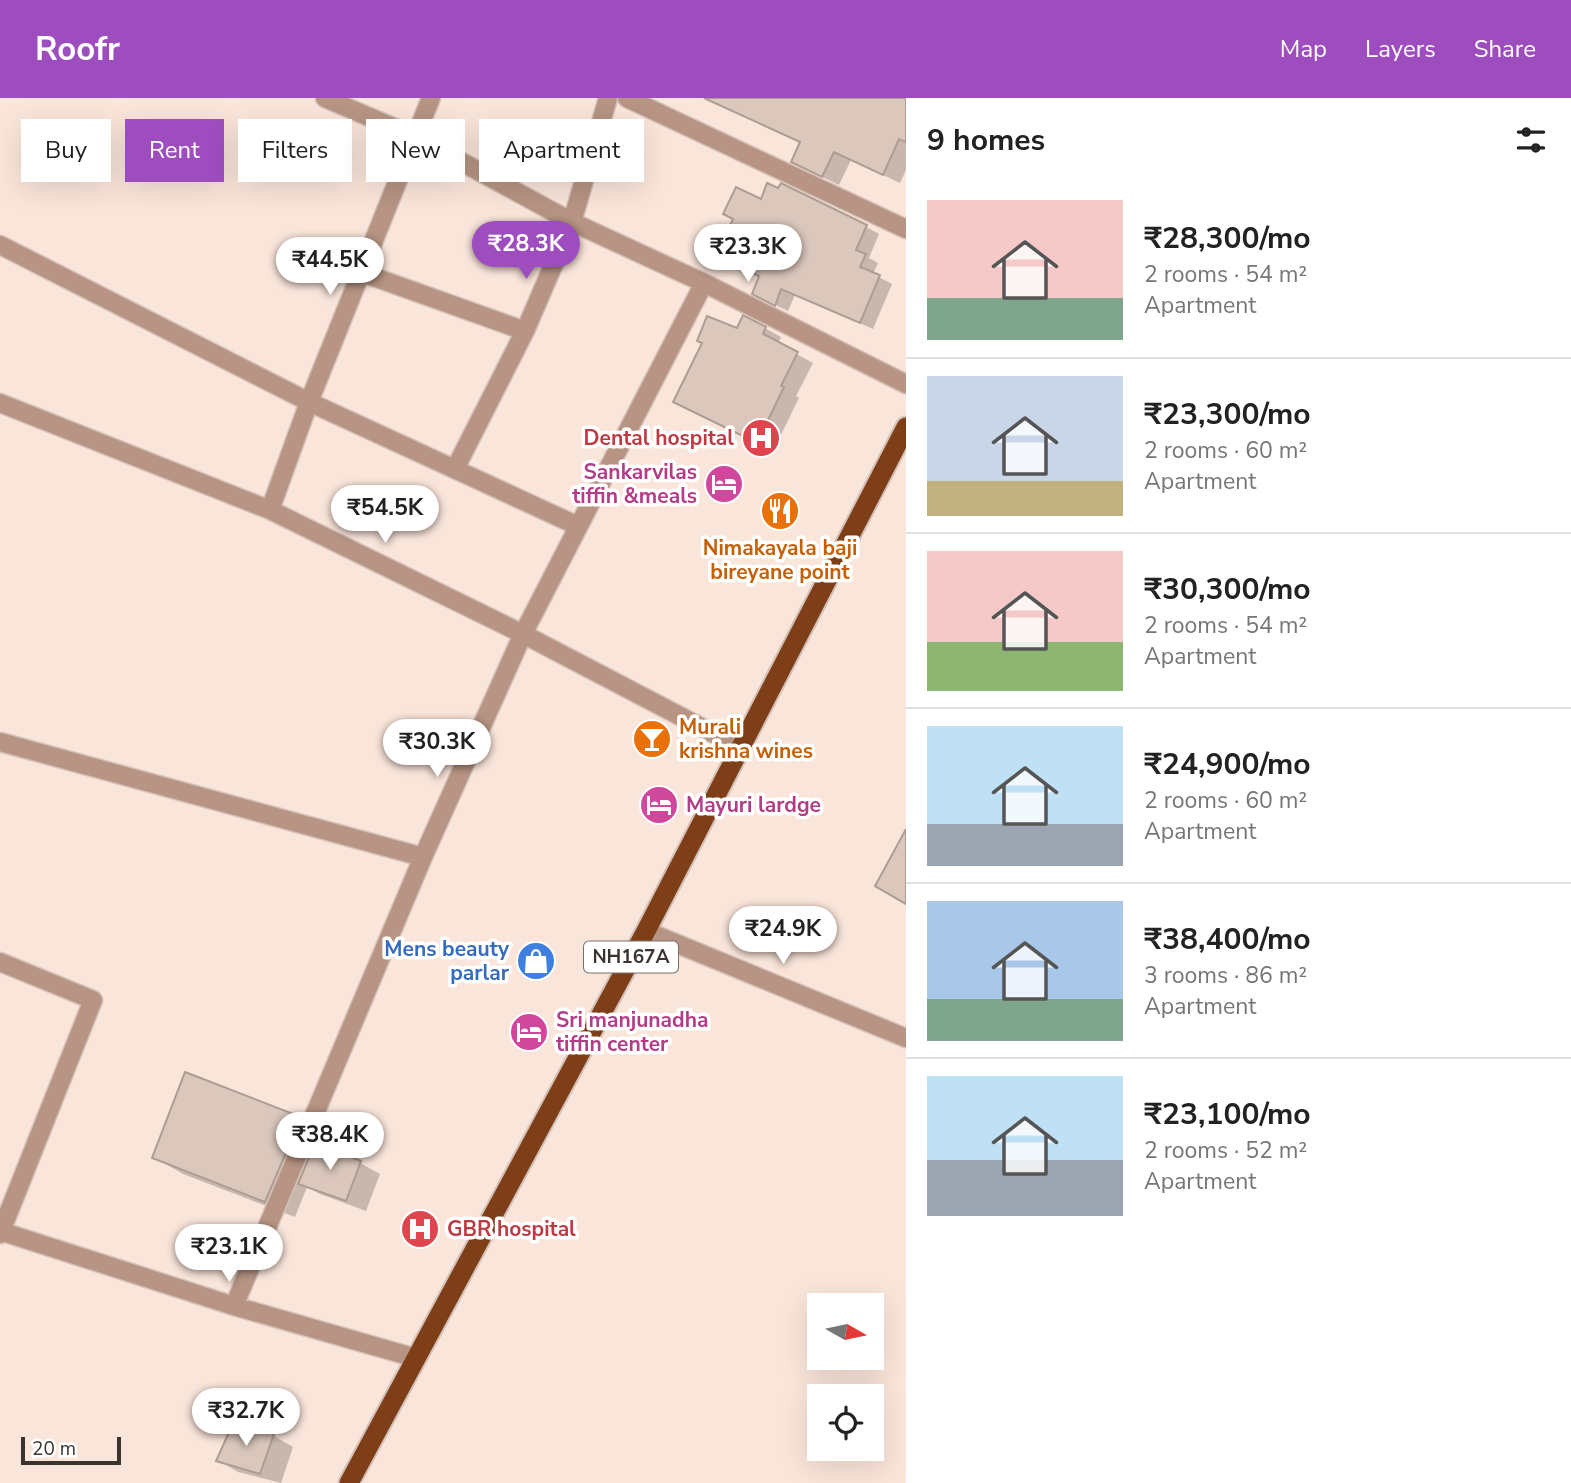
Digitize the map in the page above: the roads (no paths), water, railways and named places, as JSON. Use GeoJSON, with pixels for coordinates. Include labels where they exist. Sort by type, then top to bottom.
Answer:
{"type":"FeatureCollection","features":[{"type":"Feature","properties":{"kind":"highway","name":"NH167A"},"geometry":{"type":"LineString","coordinates":[[349,1483],[646,931],[906,426]]}},
{"type":"Feature","properties":{"kind":"street"},"geometry":{"type":"LineString","coordinates":[[325,98],[374,119]]}},
{"type":"Feature","properties":{"kind":"street"},"geometry":{"type":"LineString","coordinates":[[422,119],[430,98]]}},
{"type":"Feature","properties":{"kind":"street"},"geometry":{"type":"LineString","coordinates":[[455,469],[525,331],[572,222],[608,98]]}},
{"type":"Feature","properties":{"kind":"street"},"geometry":{"type":"LineString","coordinates":[[627,98],[906,229]]}},
{"type":"Feature","properties":{"kind":"street"},"geometry":{"type":"LineString","coordinates":[[465,164],[572,222],[704,283],[906,384]]}},
{"type":"Feature","properties":{"kind":"street"},"geometry":{"type":"LineString","coordinates":[[270,510],[309,402],[397,182]]}},
{"type":"Feature","properties":{"kind":"street"},"geometry":{"type":"LineString","coordinates":[[0,245],[309,402],[578,526]]}},
{"type":"Feature","properties":{"kind":"street"},"geometry":{"type":"LineString","coordinates":[[360,272],[525,331]]}},
{"type":"Feature","properties":{"kind":"street"},"geometry":{"type":"LineString","coordinates":[[234,1306],[423,858],[523,634],[704,283]]}},
{"type":"Feature","properties":{"kind":"street"},"geometry":{"type":"LineString","coordinates":[[0,403],[270,510],[523,634],[741,748]]}},
{"type":"Feature","properties":{"kind":"street"},"geometry":{"type":"LineString","coordinates":[[0,742],[423,858]]}},
{"type":"Feature","properties":{"kind":"street"},"geometry":{"type":"LineString","coordinates":[[646,931],[906,1038]]}},
{"type":"Feature","properties":{"kind":"street"},"geometry":{"type":"LineString","coordinates":[[0,962],[93,1000],[0,1232],[234,1306],[416,1359]]}},
{"type":"Feature","properties":{"kind":"place","name":"Dental hospital"},"geometry":{"type":"Point","coordinates":[761,438]}},
{"type":"Feature","properties":{"kind":"place","name":"Sankarvilas tiffin &meals"},"geometry":{"type":"Point","coordinates":[724,484]}},
{"type":"Feature","properties":{"kind":"place","name":"Nimakayala baji bireyane point"},"geometry":{"type":"Point","coordinates":[780,511]}},
{"type":"Feature","properties":{"kind":"place","name":"Murali krishna wines"},"geometry":{"type":"Point","coordinates":[652,739]}},
{"type":"Feature","properties":{"kind":"place","name":"Mayuri lardge"},"geometry":{"type":"Point","coordinates":[659,805]}},
{"type":"Feature","properties":{"kind":"place","name":"Mens beauty parlar"},"geometry":{"type":"Point","coordinates":[536,961]}},
{"type":"Feature","properties":{"kind":"place","name":"Sri manjunadha tiffin center"},"geometry":{"type":"Point","coordinates":[529,1032]}},
{"type":"Feature","properties":{"kind":"place","name":"GBR hospital"},"geometry":{"type":"Point","coordinates":[420,1229]}}]}
